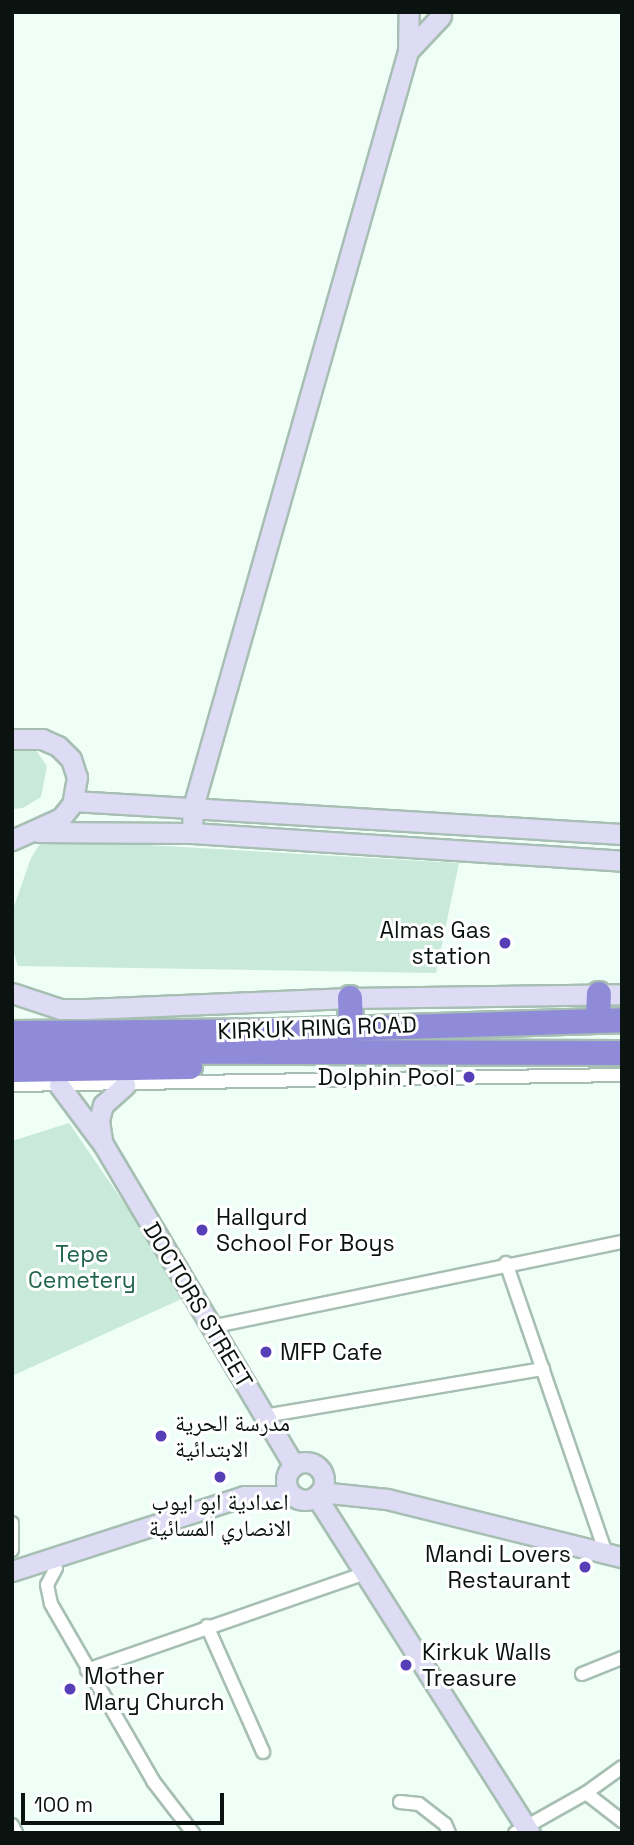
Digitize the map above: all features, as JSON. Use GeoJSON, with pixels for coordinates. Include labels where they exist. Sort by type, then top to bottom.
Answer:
{"type":"FeatureCollection","features":[{"type":"Feature","properties":{"kind":"highway"},"geometry":{"type":"LineString","coordinates":[[610,994],[610,1020]]}},
{"type":"Feature","properties":{"kind":"highway"},"geometry":{"type":"LineString","coordinates":[[350,998],[351,1028]]}},
{"type":"Feature","properties":{"kind":"highway","name":"KIRKUK RING ROAD"},"geometry":{"type":"LineString","coordinates":[[12,1051],[276,1041],[351,1028],[610,1020]]}},
{"type":"Feature","properties":{"kind":"highway","name":"KIRKUK RING ROAD"},"geometry":{"type":"LineString","coordinates":[[12,1033],[276,1041],[326,1050],[622,1053]]}},
{"type":"Feature","properties":{"kind":"highway"},"geometry":{"type":"LineString","coordinates":[[12,1070],[285,1065],[326,1050]]}},
{"type":"Feature","properties":{"kind":"main road"},"geometry":{"type":"LineString","coordinates":[[192,833],[193,807],[408,51],[409,12]]}},
{"type":"Feature","properties":{"kind":"main road"},"geometry":{"type":"LineString","coordinates":[[415,12],[445,14]]}},
{"type":"Feature","properties":{"kind":"main road"},"geometry":{"type":"LineString","coordinates":[[408,51],[445,14]]}},
{"type":"Feature","properties":{"kind":"main road"},"geometry":{"type":"LineString","coordinates":[[12,840],[38,832],[61,818],[73,801],[77,777],[65,752],[50,742],[15,734]]}},
{"type":"Feature","properties":{"kind":"main road"},"geometry":{"type":"LineString","coordinates":[[73,801],[622,834]]}},
{"type":"Feature","properties":{"kind":"main road"},"geometry":{"type":"LineString","coordinates":[[38,832],[192,833],[622,861]]}},
{"type":"Feature","properties":{"kind":"main road"},"geometry":{"type":"LineString","coordinates":[[12,992],[60,1009],[350,998],[610,994]]}},
{"type":"Feature","properties":{"kind":"main road","name":"DOCTORS STREET"},"geometry":{"type":"LineString","coordinates":[[59,1085],[103,1144],[292,1468]]}},
{"type":"Feature","properties":{"kind":"main road","name":"DOCTORS STREET"},"geometry":{"type":"LineString","coordinates":[[103,1144],[100,1112],[107,1099],[125,1085]]}},
{"type":"Feature","properties":{"kind":"main road"},"geometry":{"type":"LineString","coordinates":[[12,1572],[133,1535],[244,1496],[292,1468],[309,1463],[321,1472],[387,1499],[614,1555]]}},
{"type":"Feature","properties":{"kind":"main road"},"geometry":{"type":"LineString","coordinates":[[292,1468],[286,1485],[294,1496]]}},
{"type":"Feature","properties":{"kind":"main road"},"geometry":{"type":"LineString","coordinates":[[321,1472],[318,1494],[524,1830]]}},
{"type":"Feature","properties":{"kind":"main road"},"geometry":{"type":"LineString","coordinates":[[244,1496],[318,1494],[387,1499]]}},
{"type":"Feature","properties":{"kind":"main road"},"geometry":{"type":"LineString","coordinates":[[12,1584],[118,1546],[133,1535]]}},
{"type":"Feature","properties":{"kind":"street"},"geometry":{"type":"LineString","coordinates":[[12,1085],[622,1075]]}},
{"type":"Feature","properties":{"kind":"street"},"geometry":{"type":"LineString","coordinates":[[211,1327],[506,1263],[622,1241]]}},
{"type":"Feature","properties":{"kind":"street"},"geometry":{"type":"LineString","coordinates":[[506,1263],[614,1555]]}},
{"type":"Feature","properties":{"kind":"street"},"geometry":{"type":"LineString","coordinates":[[264,1416],[543,1369]]}},
{"type":"Feature","properties":{"kind":"street"},"geometry":{"type":"LineString","coordinates":[[12,1523],[12,1550]]}},
{"type":"Feature","properties":{"kind":"street"},"geometry":{"type":"LineString","coordinates":[[56,1568],[47,1585],[48,1598],[153,1781],[192,1833]]}},
{"type":"Feature","properties":{"kind":"street"},"geometry":{"type":"LineString","coordinates":[[87,1670],[365,1573]]}},
{"type":"Feature","properties":{"kind":"street"},"geometry":{"type":"LineString","coordinates":[[207,1626],[263,1752]]}},
{"type":"Feature","properties":{"kind":"street"},"geometry":{"type":"LineString","coordinates":[[582,1674],[622,1658]]}},
{"type":"Feature","properties":{"kind":"street"},"geometry":{"type":"LineString","coordinates":[[524,1830],[586,1794],[622,1767]]}},
{"type":"Feature","properties":{"kind":"street"},"geometry":{"type":"LineString","coordinates":[[586,1794],[622,1821]]}},
{"type":"Feature","properties":{"kind":"street"},"geometry":{"type":"LineString","coordinates":[[400,1802],[419,1804],[445,1824],[449,1833]]}},
{"type":"Feature","properties":{"kind":"street"},"geometry":{"type":"LineString","coordinates":[[12,1825],[16,1833]]}},
{"type":"Feature","properties":{"kind":"green space"},"geometry":{"type":"Polygon","coordinates":[[[12,743],[35,749],[47,766],[41,797],[23,808],[12,809],[12,743]]]}},
{"type":"Feature","properties":{"kind":"green space"},"geometry":{"type":"Polygon","coordinates":[[[43,839],[459,863],[436,973],[18,966],[12,947],[12,912],[31,858],[43,839]]]}},
{"type":"Feature","properties":{"kind":"green space","name":"Tepe Cemetery"},"geometry":{"type":"Polygon","coordinates":[[[69,1123],[188,1296],[12,1376],[12,1141],[69,1123]]]}},
{"type":"Feature","properties":{"kind":"place","name":"Almas Gas station"},"geometry":{"type":"Point","coordinates":[505,943]}},
{"type":"Feature","properties":{"kind":"place","name":"Dolphin Pool"},"geometry":{"type":"Point","coordinates":[469,1077]}},
{"type":"Feature","properties":{"kind":"place","name":"Hallgurd School For Boys"},"geometry":{"type":"Point","coordinates":[202,1230]}},
{"type":"Feature","properties":{"kind":"place","name":"MFP Cafe"},"geometry":{"type":"Point","coordinates":[266,1352]}},
{"type":"Feature","properties":{"kind":"place","name":"مدرسة الحرية الابتدائية"},"geometry":{"type":"Point","coordinates":[161,1436]}},
{"type":"Feature","properties":{"kind":"place","name":"اعدادية ابو ايوب الانصاري المسائية"},"geometry":{"type":"Point","coordinates":[220,1477]}},
{"type":"Feature","properties":{"kind":"place","name":"Mandi Lovers Restaurant"},"geometry":{"type":"Point","coordinates":[585,1567]}},
{"type":"Feature","properties":{"kind":"place","name":"Kirkuk Walls Treasure"},"geometry":{"type":"Point","coordinates":[406,1665]}},
{"type":"Feature","properties":{"kind":"place","name":"Mother Mary Church"},"geometry":{"type":"Point","coordinates":[70,1689]}}]}
